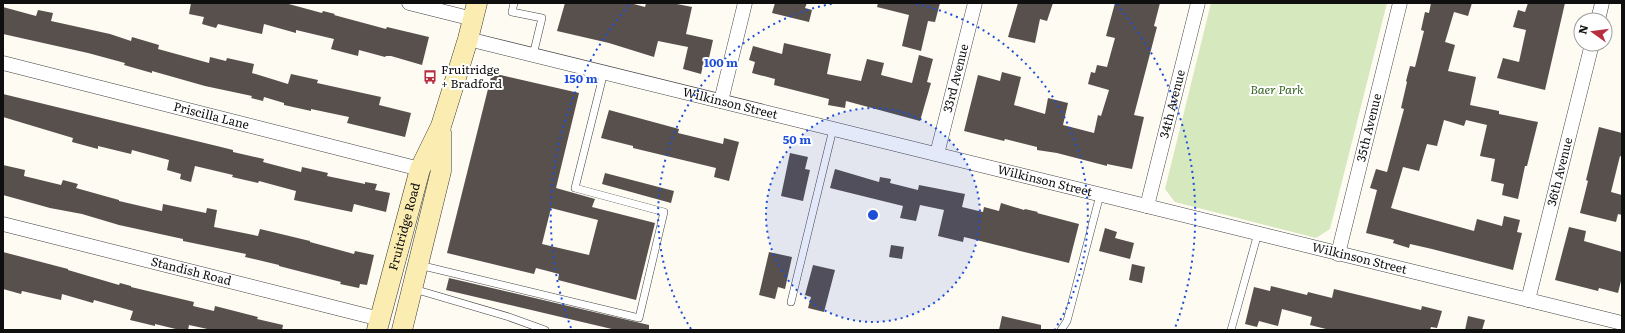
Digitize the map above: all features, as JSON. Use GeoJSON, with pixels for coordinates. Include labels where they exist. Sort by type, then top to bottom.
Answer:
{"type":"FeatureCollection","features":[{"type":"Feature","properties":{"kind":"main road","name":"Fruitridge Road"},"geometry":{"type":"LineString","coordinates":[[378,325],[420,169],[441,126],[468,39],[475,11]]}},
{"type":"Feature","properties":{"kind":"main road","name":"Fruitridge Road"},"geometry":{"type":"LineString","coordinates":[[402,330],[441,171],[441,126]]}},
{"type":"Feature","properties":{"kind":"street"},"geometry":{"type":"LineString","coordinates":[[409,3],[475,11]]}},
{"type":"Feature","properties":{"kind":"street"},"geometry":{"type":"LineString","coordinates":[[721,101],[746,3]]}},
{"type":"Feature","properties":{"kind":"street","name":"33rd Avenue"},"geometry":{"type":"LineString","coordinates":[[937,154],[975,3]]}},
{"type":"Feature","properties":{"kind":"street","name":"34th Avenue"},"geometry":{"type":"LineString","coordinates":[[1147,206],[1198,3]]}},
{"type":"Feature","properties":{"kind":"street","name":"35th Avenue"},"geometry":{"type":"LineString","coordinates":[[1338,254],[1400,3]]}},
{"type":"Feature","properties":{"kind":"street","name":"Wilkinson Street"},"geometry":{"type":"LineString","coordinates":[[468,39],[1622,323]]}},
{"type":"Feature","properties":{"kind":"street","name":"36th Avenue"},"geometry":{"type":"LineString","coordinates":[[1528,300],[1590,52]]}},
{"type":"Feature","properties":{"kind":"street","name":"Priscilla Lane"},"geometry":{"type":"LineString","coordinates":[[3,63],[420,169]]}},
{"type":"Feature","properties":{"kind":"street","name":"Standish Road"},"geometry":{"type":"LineString","coordinates":[[3,224],[378,325]]}},
{"type":"Feature","properties":{"kind":"lane"},"geometry":{"type":"LineString","coordinates":[[514,3],[512,12],[542,18],[533,55]]}},
{"type":"Feature","properties":{"kind":"lane"},"geometry":{"type":"LineString","coordinates":[[417,264],[639,318],[664,212],[575,188],[604,72]]}},
{"type":"Feature","properties":{"kind":"lane"},"geometry":{"type":"LineString","coordinates":[[791,302],[833,129]]}},
{"type":"Feature","properties":{"kind":"lane"},"geometry":{"type":"LineString","coordinates":[[1061,330],[1067,321],[1100,195]]}},
{"type":"Feature","properties":{"kind":"lane"},"geometry":{"type":"LineString","coordinates":[[1231,330],[1258,233]]}},
{"type":"Feature","properties":{"kind":"lane"},"geometry":{"type":"LineString","coordinates":[[411,289],[509,317],[545,330]]}},
{"type":"Feature","properties":{"kind":"green space","name":"Baer Park"},"geometry":{"type":"Polygon","coordinates":[[[1211,3],[1387,3],[1330,229],[1316,238],[1175,202],[1165,189],[1211,3]]]}},
{"type":"Feature","properties":{"kind":"building"},"geometry":{"type":"Polygon","coordinates":[[[191,3],[285,3],[322,13],[323,11],[335,14],[334,15],[386,29],[387,27],[429,37],[422,65],[391,56],[385,57],[359,50],[358,56],[331,49],[334,39],[296,30],[296,33],[264,24],[262,34],[218,24],[216,28],[202,24],[204,17],[189,14],[191,3]]]}},
{"type":"Feature","properties":{"kind":"building"},"geometry":{"type":"Polygon","coordinates":[[[565,3],[630,3],[645,7],[646,3],[672,3],[692,7],[686,34],[713,40],[709,58],[705,57],[701,74],[683,69],[688,47],[658,41],[654,57],[609,43],[557,31],[565,3]]]}},
{"type":"Feature","properties":{"kind":"building"},"geometry":{"type":"Polygon","coordinates":[[[775,3],[807,3],[805,8],[812,10],[809,22],[772,13],[775,3]]]}},
{"type":"Feature","properties":{"kind":"building"},"geometry":{"type":"Polygon","coordinates":[[[878,3],[940,3],[935,22],[928,21],[921,51],[902,46],[909,15],[877,7],[878,3]]]}},
{"type":"Feature","properties":{"kind":"building"},"geometry":{"type":"Polygon","coordinates":[[[1018,3],[1053,3],[1047,21],[1040,19],[1035,43],[1008,37],[1018,3]]]}},
{"type":"Feature","properties":{"kind":"building"},"geometry":{"type":"Polygon","coordinates":[[[1115,3],[1160,3],[1154,26],[1157,27],[1134,115],[1144,117],[1132,169],[1107,164],[1107,166],[1057,153],[1037,150],[1037,147],[1005,139],[1004,141],[964,131],[978,75],[1000,81],[1002,72],[1021,77],[1014,105],[1045,114],[1048,98],[1068,103],[1063,125],[1094,133],[1098,115],[1101,116],[1109,90],[1088,84],[1091,72],[1095,73],[1097,65],[1107,67],[1115,38],[1106,36],[1115,3]]]}},
{"type":"Feature","properties":{"kind":"building"},"geometry":{"type":"Polygon","coordinates":[[[1431,3],[1472,3],[1468,16],[1454,12],[1445,42],[1455,45],[1448,71],[1476,77],[1470,105],[1499,111],[1499,114],[1538,122],[1527,166],[1525,166],[1518,199],[1502,195],[1504,184],[1491,181],[1495,159],[1480,156],[1487,125],[1466,120],[1464,126],[1444,120],[1437,146],[1427,144],[1419,171],[1403,167],[1391,208],[1474,231],[1477,219],[1502,226],[1504,216],[1520,220],[1517,232],[1522,233],[1513,270],[1410,244],[1409,248],[1393,243],[1394,240],[1366,233],[1377,190],[1370,188],[1376,169],[1387,172],[1404,109],[1401,108],[1406,81],[1410,66],[1415,67],[1424,31],[1421,30],[1425,12],[1429,13],[1431,3]]]}},
{"type":"Feature","properties":{"kind":"building"},"geometry":{"type":"Polygon","coordinates":[[[1528,3],[1565,3],[1545,90],[1497,78],[1503,58],[1519,62],[1526,30],[1513,27],[1518,10],[1525,12],[1528,3]]]}},
{"type":"Feature","properties":{"kind":"building"},"geometry":{"type":"Polygon","coordinates":[[[3,7],[36,16],[38,10],[53,13],[51,21],[110,34],[131,41],[132,37],[159,45],[158,49],[209,63],[210,57],[226,61],[227,58],[254,64],[252,73],[288,84],[291,74],[318,80],[317,83],[381,97],[379,105],[411,113],[405,137],[347,123],[349,117],[284,105],[284,103],[264,97],[263,101],[251,98],[252,96],[205,86],[152,71],[152,73],[124,65],[125,63],[88,53],[3,34],[3,7]]]}},
{"type":"Feature","properties":{"kind":"building"},"geometry":{"type":"Polygon","coordinates":[[[784,43],[831,54],[827,74],[861,81],[867,59],[884,63],[881,75],[912,83],[919,55],[933,59],[927,82],[931,83],[920,121],[846,101],[845,108],[828,105],[829,99],[774,85],[775,79],[752,73],[755,62],[749,60],[753,46],[782,54],[784,43]]]}},
{"type":"Feature","properties":{"kind":"building"},"geometry":{"type":"Polygon","coordinates":[[[492,73],[579,93],[556,188],[595,199],[592,207],[655,223],[636,300],[558,280],[559,274],[536,268],[534,274],[447,253],[492,73]],[[551,208],[542,244],[589,255],[598,220],[551,208]]]}},
{"type":"Feature","properties":{"kind":"building"},"geometry":{"type":"Polygon","coordinates":[[[3,94],[233,150],[233,152],[264,159],[263,162],[301,172],[302,167],[328,173],[327,176],[365,184],[365,182],[377,184],[375,190],[390,193],[386,212],[354,204],[352,212],[294,200],[296,191],[259,181],[258,183],[232,177],[233,175],[195,166],[191,182],[180,179],[181,174],[167,170],[169,160],[132,150],[131,154],[98,146],[98,149],[72,142],[73,138],[3,117],[3,94]]]}},
{"type":"Feature","properties":{"kind":"building"},"geometry":{"type":"Polygon","coordinates":[[[609,110],[679,129],[678,133],[723,144],[724,138],[739,142],[729,181],[714,177],[716,168],[633,148],[633,146],[601,138],[609,110]]]}},
{"type":"Feature","properties":{"kind":"building"},"geometry":{"type":"Polygon","coordinates":[[[1599,127],[1622,133],[1622,157],[1620,156],[1611,192],[1622,195],[1622,215],[1618,214],[1616,222],[1580,213],[1588,181],[1586,180],[1599,127]]]}},
{"type":"Feature","properties":{"kind":"building"},"geometry":{"type":"Polygon","coordinates":[[[790,153],[808,157],[805,169],[810,170],[803,201],[781,196],[790,153]]]}},
{"type":"Feature","properties":{"kind":"building"},"geometry":{"type":"Polygon","coordinates":[[[3,165],[25,170],[24,176],[61,185],[63,180],[78,184],[76,188],[119,201],[162,211],[163,204],[206,213],[207,208],[217,210],[214,227],[258,236],[260,229],[310,241],[354,254],[355,251],[374,255],[367,285],[360,284],[359,288],[340,284],[341,282],[245,257],[246,254],[183,241],[183,239],[119,225],[82,214],[50,208],[3,195],[3,165]]]}},
{"type":"Feature","properties":{"kind":"building"},"geometry":{"type":"Polygon","coordinates":[[[835,169],[879,182],[880,177],[891,179],[890,183],[918,190],[919,185],[965,194],[962,207],[983,212],[984,207],[999,211],[1001,203],[1079,224],[1069,263],[964,237],[963,242],[938,236],[944,210],[920,205],[916,221],[900,218],[903,206],[830,188],[835,169]]]}},
{"type":"Feature","properties":{"kind":"building"},"geometry":{"type":"Polygon","coordinates":[[[605,173],[674,191],[671,203],[602,184],[605,173]]]}},
{"type":"Feature","properties":{"kind":"building"},"geometry":{"type":"Polygon","coordinates":[[[1569,227],[1586,231],[1584,241],[1622,252],[1622,277],[1618,293],[1599,288],[1598,291],[1555,280],[1569,227]]]}},
{"type":"Feature","properties":{"kind":"building"},"geometry":{"type":"Polygon","coordinates":[[[1105,228],[1117,232],[1115,238],[1134,243],[1130,259],[1099,251],[1105,228]]]}},
{"type":"Feature","properties":{"kind":"building"},"geometry":{"type":"Polygon","coordinates":[[[891,245],[904,247],[902,259],[889,257],[891,245]]]}},
{"type":"Feature","properties":{"kind":"building"},"geometry":{"type":"Polygon","coordinates":[[[3,252],[68,269],[119,285],[120,283],[194,302],[193,306],[214,311],[215,306],[258,317],[257,319],[283,325],[282,330],[212,330],[189,325],[188,330],[180,330],[130,320],[133,311],[94,300],[93,303],[62,294],[61,300],[22,291],[21,294],[3,289],[3,252]]]}},
{"type":"Feature","properties":{"kind":"building"},"geometry":{"type":"Polygon","coordinates":[[[769,252],[792,257],[785,289],[778,287],[775,299],[759,295],[769,252]]]}},
{"type":"Feature","properties":{"kind":"building"},"geometry":{"type":"Polygon","coordinates":[[[1132,264],[1145,267],[1142,283],[1129,280],[1132,264]]]}},
{"type":"Feature","properties":{"kind":"building"},"geometry":{"type":"Polygon","coordinates":[[[813,265],[835,270],[824,312],[808,308],[811,297],[805,295],[813,265]]]}},
{"type":"Feature","properties":{"kind":"building"},"geometry":{"type":"Polygon","coordinates":[[[449,278],[649,325],[649,330],[616,330],[446,290],[449,278]]]}},
{"type":"Feature","properties":{"kind":"building"},"geometry":{"type":"Polygon","coordinates":[[[1271,286],[1307,295],[1308,292],[1332,298],[1334,289],[1421,310],[1422,306],[1442,311],[1437,328],[1431,327],[1430,330],[1330,330],[1310,325],[1312,317],[1282,309],[1278,326],[1259,321],[1257,327],[1245,324],[1254,287],[1270,291],[1271,286]]]}},
{"type":"Feature","properties":{"kind":"building"},"geometry":{"type":"Polygon","coordinates":[[[1002,316],[1041,325],[1041,330],[999,330],[1002,316]]]}},
{"type":"Feature","properties":{"kind":"building"},"geometry":{"type":"Polygon","coordinates":[[[1468,316],[1485,320],[1482,330],[1465,330],[1468,316]]]}},
{"type":"Feature","properties":{"kind":"place","name":"Fruitridge + Bradford"},"geometry":{"type":"Point","coordinates":[430,77]}}]}
